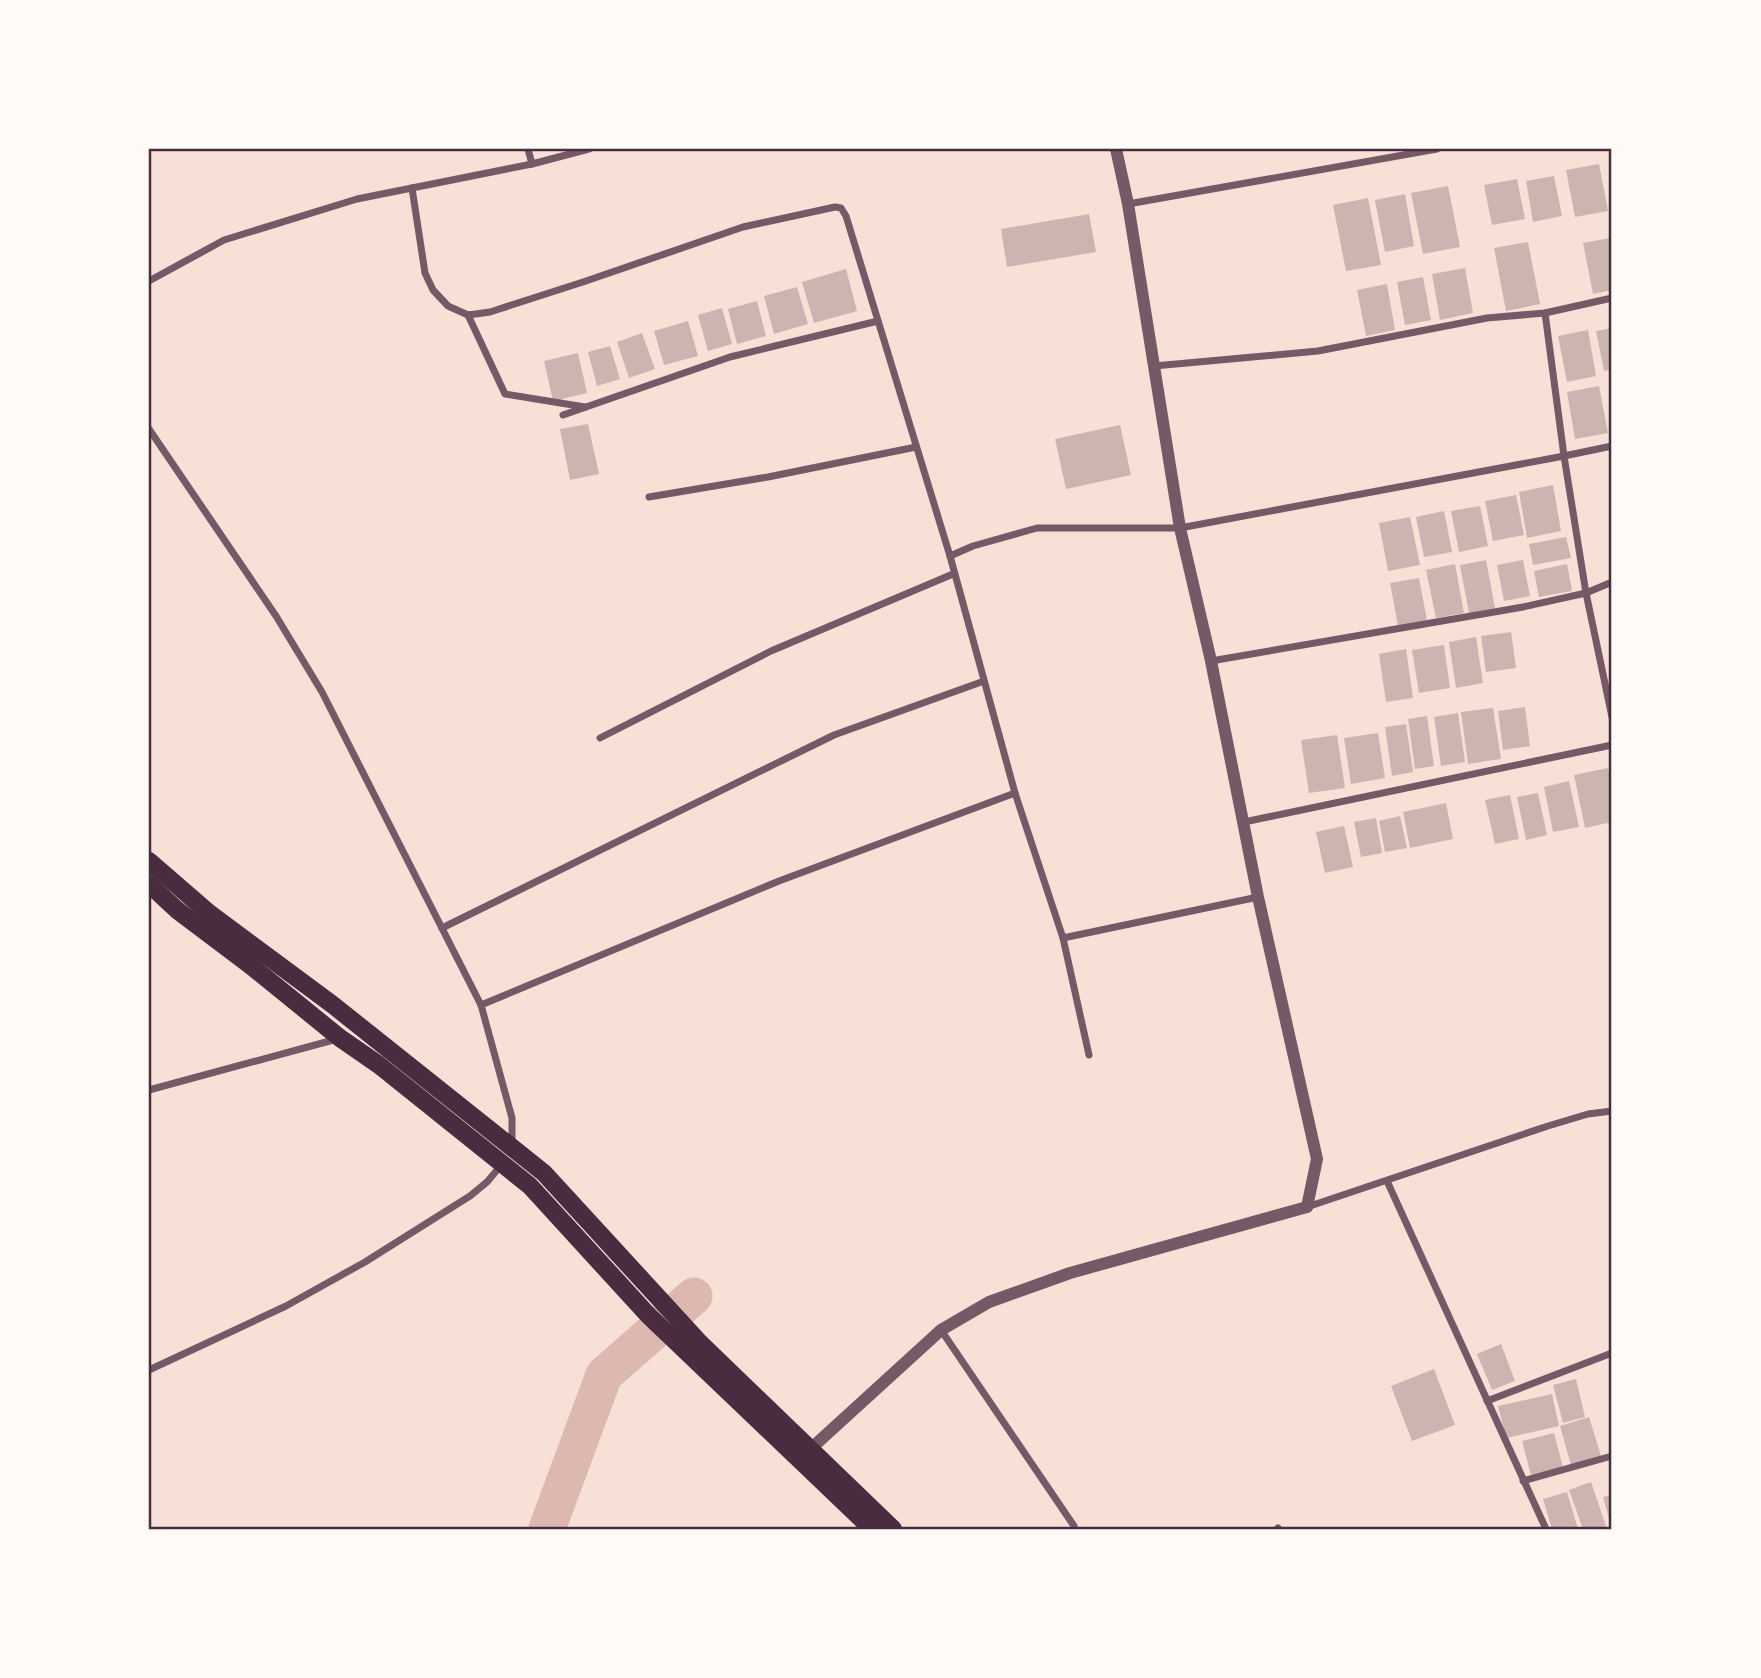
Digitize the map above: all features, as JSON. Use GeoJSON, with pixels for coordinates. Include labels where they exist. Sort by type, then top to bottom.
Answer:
{"type":"FeatureCollection","features":[{"type":"Feature","properties":{"kind":"main road"},"geometry":{"type":"LineString","coordinates":[[149,861],[209,912],[333,1005],[544,1173],[654,1309]]}},
{"type":"Feature","properties":{"kind":"main road"},"geometry":{"type":"LineString","coordinates":[[149,884],[177,910],[340,1038],[379,1065],[530,1186],[805,1454],[893,1529]]}},
{"type":"Feature","properties":{"kind":"main road"},"geometry":{"type":"LineString","coordinates":[[805,1454],[872,1529]]}},
{"type":"Feature","properties":{"kind":"street"},"geometry":{"type":"LineString","coordinates":[[528,149],[532,164]]}},
{"type":"Feature","properties":{"kind":"street"},"geometry":{"type":"LineString","coordinates":[[149,281],[225,240],[357,199],[532,164],[589,149]]}},
{"type":"Feature","properties":{"kind":"street"},"geometry":{"type":"LineString","coordinates":[[1116,149],[1128,204],[1180,528],[1317,1159],[1307,1208]]}},
{"type":"Feature","properties":{"kind":"street"},"geometry":{"type":"LineString","coordinates":[[1128,204],[1437,149]]}},
{"type":"Feature","properties":{"kind":"street"},"geometry":{"type":"LineString","coordinates":[[412,188],[425,273],[433,290],[448,306],[468,315],[490,312],[743,227],[835,207],[841,208],[846,216],[950,556],[1015,793],[1063,938],[1089,1055]]}},
{"type":"Feature","properties":{"kind":"street"},"geometry":{"type":"LineString","coordinates":[[1154,366],[1318,351],[1488,318],[1545,313],[1612,298]]}},
{"type":"Feature","properties":{"kind":"street"},"geometry":{"type":"LineString","coordinates":[[1545,313],[1586,593],[1612,717]]}},
{"type":"Feature","properties":{"kind":"street"},"geometry":{"type":"LineString","coordinates":[[468,315],[505,394],[586,407]]}},
{"type":"Feature","properties":{"kind":"street"},"geometry":{"type":"LineString","coordinates":[[563,415],[730,357],[878,321]]}},
{"type":"Feature","properties":{"kind":"street"},"geometry":{"type":"LineString","coordinates":[[149,429],[276,616],[323,692],[481,1005],[512,1118],[512,1147],[502,1165],[470,1196],[365,1262],[286,1306],[149,1370]]}},
{"type":"Feature","properties":{"kind":"street"},"geometry":{"type":"LineString","coordinates":[[950,556],[973,546],[1037,528],[1180,528],[1612,446]]}},
{"type":"Feature","properties":{"kind":"street"},"geometry":{"type":"LineString","coordinates":[[649,497],[768,477],[916,447]]}},
{"type":"Feature","properties":{"kind":"street"},"geometry":{"type":"LineString","coordinates":[[600,738],[771,651],[953,574]]}},
{"type":"Feature","properties":{"kind":"street"},"geometry":{"type":"LineString","coordinates":[[1211,661],[1523,607],[1586,593],[1612,582]]}},
{"type":"Feature","properties":{"kind":"street"},"geometry":{"type":"LineString","coordinates":[[442,928],[834,735],[984,681]]}},
{"type":"Feature","properties":{"kind":"street"},"geometry":{"type":"LineString","coordinates":[[1244,822],[1612,745]]}},
{"type":"Feature","properties":{"kind":"street"},"geometry":{"type":"LineString","coordinates":[[481,1005],[779,881],[1015,793]]}},
{"type":"Feature","properties":{"kind":"street"},"geometry":{"type":"LineString","coordinates":[[1063,938],[1258,897]]}},
{"type":"Feature","properties":{"kind":"street"},"geometry":{"type":"LineString","coordinates":[[149,1090],[340,1038]]}},
{"type":"Feature","properties":{"kind":"street"},"geometry":{"type":"LineString","coordinates":[[805,1454],[941,1330],[989,1302],[1070,1273],[1307,1208],[1548,1126],[1588,1114],[1612,1111]]}},
{"type":"Feature","properties":{"kind":"street"},"geometry":{"type":"LineString","coordinates":[[1387,1181],[1546,1529]]}},
{"type":"Feature","properties":{"kind":"street"},"geometry":{"type":"LineString","coordinates":[[941,1330],[1074,1526]]}},
{"type":"Feature","properties":{"kind":"street"},"geometry":{"type":"LineString","coordinates":[[1487,1401],[1612,1353]]}},
{"type":"Feature","properties":{"kind":"street"},"geometry":{"type":"LineString","coordinates":[[1523,1481],[1612,1456]]}},
{"type":"Feature","properties":{"kind":"building"},"geometry":{"type":"Polygon","coordinates":[[[1599,164],[1608,211],[1575,217],[1566,170],[1599,164]]]}},
{"type":"Feature","properties":{"kind":"building"},"geometry":{"type":"Polygon","coordinates":[[[1554,176],[1562,216],[1533,222],[1526,181],[1554,176]]]}},
{"type":"Feature","properties":{"kind":"building"},"geometry":{"type":"Polygon","coordinates":[[[1517,179],[1525,219],[1492,225],[1484,185],[1517,179]]]}},
{"type":"Feature","properties":{"kind":"building"},"geometry":{"type":"Polygon","coordinates":[[[1448,186],[1460,247],[1423,254],[1411,193],[1448,186]]]}},
{"type":"Feature","properties":{"kind":"building"},"geometry":{"type":"Polygon","coordinates":[[[1405,194],[1414,246],[1385,252],[1375,200],[1405,194]]]}},
{"type":"Feature","properties":{"kind":"building"},"geometry":{"type":"Polygon","coordinates":[[[1368,198],[1381,265],[1346,271],[1333,205],[1368,198]]]}},
{"type":"Feature","properties":{"kind":"building"},"geometry":{"type":"Polygon","coordinates":[[[1089,214],[1096,252],[1007,267],[1001,229],[1089,214]]]}},
{"type":"Feature","properties":{"kind":"building"},"geometry":{"type":"Polygon","coordinates":[[[1610,238],[1612,290],[1593,294],[1583,243],[1610,238]]]}},
{"type":"Feature","properties":{"kind":"building"},"geometry":{"type":"Polygon","coordinates":[[[1528,242],[1540,304],[1506,311],[1494,248],[1528,242]]]}},
{"type":"Feature","properties":{"kind":"building"},"geometry":{"type":"Polygon","coordinates":[[[1465,268],[1473,313],[1440,320],[1432,274],[1465,268]]]}},
{"type":"Feature","properties":{"kind":"building"},"geometry":{"type":"Polygon","coordinates":[[[846,269],[857,311],[814,323],[802,282],[846,269]]]}},
{"type":"Feature","properties":{"kind":"building"},"geometry":{"type":"Polygon","coordinates":[[[1423,277],[1431,320],[1405,325],[1397,282],[1423,277]]]}},
{"type":"Feature","properties":{"kind":"building"},"geometry":{"type":"Polygon","coordinates":[[[1387,284],[1395,330],[1366,336],[1357,290],[1387,284]]]}},
{"type":"Feature","properties":{"kind":"building"},"geometry":{"type":"Polygon","coordinates":[[[797,287],[808,324],[774,334],[764,296],[797,287]]]}},
{"type":"Feature","properties":{"kind":"building"},"geometry":{"type":"Polygon","coordinates":[[[757,301],[766,336],[737,344],[728,309],[757,301]]]}},
{"type":"Feature","properties":{"kind":"building"},"geometry":{"type":"Polygon","coordinates":[[[722,308],[732,344],[708,351],[698,315],[722,308]]]}},
{"type":"Feature","properties":{"kind":"building"},"geometry":{"type":"Polygon","coordinates":[[[688,321],[698,356],[664,365],[654,331],[688,321]]]}},
{"type":"Feature","properties":{"kind":"building"},"geometry":{"type":"Polygon","coordinates":[[[1612,328],[1612,369],[1604,371],[1596,331],[1612,328]]]}},
{"type":"Feature","properties":{"kind":"building"},"geometry":{"type":"Polygon","coordinates":[[[1588,330],[1596,376],[1567,382],[1558,336],[1588,330]]]}},
{"type":"Feature","properties":{"kind":"building"},"geometry":{"type":"Polygon","coordinates":[[[642,333],[655,369],[629,378],[617,342],[642,333]]]}},
{"type":"Feature","properties":{"kind":"building"},"geometry":{"type":"Polygon","coordinates":[[[610,346],[620,379],[597,386],[588,352],[610,346]]]}},
{"type":"Feature","properties":{"kind":"building"},"geometry":{"type":"Polygon","coordinates":[[[578,353],[587,393],[553,401],[544,361],[578,353]]]}},
{"type":"Feature","properties":{"kind":"building"},"geometry":{"type":"Polygon","coordinates":[[[1599,386],[1608,433],[1575,439],[1567,392],[1599,386]]]}},
{"type":"Feature","properties":{"kind":"building"},"geometry":{"type":"Polygon","coordinates":[[[588,424],[599,474],[570,480],[560,429],[588,424]]]}},
{"type":"Feature","properties":{"kind":"building"},"geometry":{"type":"Polygon","coordinates":[[[1120,425],[1131,475],[1066,489],[1055,439],[1120,425]]]}},
{"type":"Feature","properties":{"kind":"building"},"geometry":{"type":"Polygon","coordinates":[[[1553,485],[1561,531],[1527,538],[1519,492],[1553,485]]]}},
{"type":"Feature","properties":{"kind":"building"},"geometry":{"type":"Polygon","coordinates":[[[1516,495],[1524,535],[1493,541],[1485,501],[1516,495]]]}},
{"type":"Feature","properties":{"kind":"building"},"geometry":{"type":"Polygon","coordinates":[[[1480,506],[1488,546],[1459,552],[1451,511],[1480,506]]]}},
{"type":"Feature","properties":{"kind":"building"},"geometry":{"type":"Polygon","coordinates":[[[1444,511],[1452,552],[1424,557],[1416,517],[1444,511]]]}},
{"type":"Feature","properties":{"kind":"building"},"geometry":{"type":"Polygon","coordinates":[[[1410,517],[1420,565],[1388,571],[1379,523],[1410,517]]]}},
{"type":"Feature","properties":{"kind":"building"},"geometry":{"type":"Polygon","coordinates":[[[1566,537],[1571,558],[1533,565],[1529,544],[1566,537]]]}},
{"type":"Feature","properties":{"kind":"building"},"geometry":{"type":"Polygon","coordinates":[[[1486,560],[1495,608],[1469,613],[1460,565],[1486,560]]]}},
{"type":"Feature","properties":{"kind":"building"},"geometry":{"type":"Polygon","coordinates":[[[1523,560],[1530,596],[1504,601],[1497,565],[1523,560]]]}},
{"type":"Feature","properties":{"kind":"building"},"geometry":{"type":"Polygon","coordinates":[[[1455,564],[1464,613],[1436,618],[1426,570],[1455,564]]]}},
{"type":"Feature","properties":{"kind":"building"},"geometry":{"type":"Polygon","coordinates":[[[1567,564],[1572,591],[1539,597],[1534,571],[1567,564]]]}},
{"type":"Feature","properties":{"kind":"building"},"geometry":{"type":"Polygon","coordinates":[[[1419,578],[1427,620],[1398,626],[1390,583],[1419,578]]]}},
{"type":"Feature","properties":{"kind":"building"},"geometry":{"type":"Polygon","coordinates":[[[1511,632],[1516,668],[1486,672],[1481,636],[1511,632]]]}},
{"type":"Feature","properties":{"kind":"building"},"geometry":{"type":"Polygon","coordinates":[[[1476,637],[1483,683],[1456,688],[1449,642],[1476,637]]]}},
{"type":"Feature","properties":{"kind":"building"},"geometry":{"type":"Polygon","coordinates":[[[1444,645],[1450,688],[1419,693],[1412,650],[1444,645]]]}},
{"type":"Feature","properties":{"kind":"building"},"geometry":{"type":"Polygon","coordinates":[[[1406,649],[1413,698],[1386,702],[1379,654],[1406,649]]]}},
{"type":"Feature","properties":{"kind":"building"},"geometry":{"type":"Polygon","coordinates":[[[1525,707],[1530,746],[1503,750],[1498,711],[1525,707]]]}},
{"type":"Feature","properties":{"kind":"building"},"geometry":{"type":"Polygon","coordinates":[[[1493,708],[1501,759],[1468,764],[1461,712],[1493,708]]]}},
{"type":"Feature","properties":{"kind":"building"},"geometry":{"type":"Polygon","coordinates":[[[1458,713],[1465,762],[1441,766],[1434,717],[1458,713]]]}},
{"type":"Feature","properties":{"kind":"building"},"geometry":{"type":"Polygon","coordinates":[[[1427,716],[1434,766],[1415,769],[1408,719],[1427,716]]]}},
{"type":"Feature","properties":{"kind":"building"},"geometry":{"type":"Polygon","coordinates":[[[1406,724],[1413,772],[1392,776],[1385,727],[1406,724]]]}},
{"type":"Feature","properties":{"kind":"building"},"geometry":{"type":"Polygon","coordinates":[[[1378,733],[1385,778],[1351,784],[1344,738],[1378,733]]]}},
{"type":"Feature","properties":{"kind":"building"},"geometry":{"type":"Polygon","coordinates":[[[1337,735],[1345,788],[1309,793],[1301,740],[1337,735]]]}},
{"type":"Feature","properties":{"kind":"building"},"geometry":{"type":"Polygon","coordinates":[[[1608,768],[1612,791],[1612,822],[1585,828],[1574,775],[1608,768]]]}},
{"type":"Feature","properties":{"kind":"building"},"geometry":{"type":"Polygon","coordinates":[[[1569,781],[1579,827],[1553,832],[1544,787],[1569,781]]]}},
{"type":"Feature","properties":{"kind":"building"},"geometry":{"type":"Polygon","coordinates":[[[1538,793],[1547,835],[1526,840],[1517,797],[1538,793]]]}},
{"type":"Feature","properties":{"kind":"building"},"geometry":{"type":"Polygon","coordinates":[[[1510,795],[1519,839],[1495,844],[1485,800],[1510,795]]]}},
{"type":"Feature","properties":{"kind":"building"},"geometry":{"type":"Polygon","coordinates":[[[1446,803],[1453,839],[1410,848],[1403,812],[1446,803]]]}},
{"type":"Feature","properties":{"kind":"building"},"geometry":{"type":"Polygon","coordinates":[[[1400,816],[1407,848],[1385,852],[1379,821],[1400,816]]]}},
{"type":"Feature","properties":{"kind":"building"},"geometry":{"type":"Polygon","coordinates":[[[1376,818],[1382,853],[1361,857],[1354,822],[1376,818]]]}},
{"type":"Feature","properties":{"kind":"building"},"geometry":{"type":"Polygon","coordinates":[[[1344,826],[1353,867],[1325,873],[1316,832],[1344,826]]]}},
{"type":"Feature","properties":{"kind":"building"},"geometry":{"type":"Polygon","coordinates":[[[1501,1344],[1515,1381],[1492,1390],[1477,1354],[1501,1344]]]}},
{"type":"Feature","properties":{"kind":"building"},"geometry":{"type":"Polygon","coordinates":[[[1434,1369],[1455,1425],[1412,1441],[1391,1386],[1434,1369]]]}},
{"type":"Feature","properties":{"kind":"building"},"geometry":{"type":"Polygon","coordinates":[[[1576,1379],[1585,1417],[1563,1423],[1553,1385],[1576,1379]]]}},
{"type":"Feature","properties":{"kind":"building"},"geometry":{"type":"Polygon","coordinates":[[[1552,1394],[1559,1426],[1506,1438],[1498,1406],[1552,1394]]]}},
{"type":"Feature","properties":{"kind":"building"},"geometry":{"type":"Polygon","coordinates":[[[1589,1417],[1601,1456],[1571,1465],[1560,1426],[1589,1417]]]}},
{"type":"Feature","properties":{"kind":"building"},"geometry":{"type":"Polygon","coordinates":[[[1554,1433],[1563,1467],[1531,1475],[1522,1441],[1554,1433]]]}},
{"type":"Feature","properties":{"kind":"building"},"geometry":{"type":"Polygon","coordinates":[[[1591,1482],[1607,1529],[1583,1529],[1569,1490],[1591,1482]]]}},
{"type":"Feature","properties":{"kind":"building"},"geometry":{"type":"Polygon","coordinates":[[[1567,1492],[1578,1529],[1552,1529],[1543,1499],[1567,1492]]]}},
{"type":"Feature","properties":{"kind":"building"},"geometry":{"type":"Polygon","coordinates":[[[1612,1495],[1612,1526],[1611,1526],[1603,1497],[1612,1495]]]}},
{"type":"Feature","properties":{"kind":"waterway"},"geometry":{"type":"LineString","coordinates":[[547,1529],[604,1375],[694,1296]]}}]}
